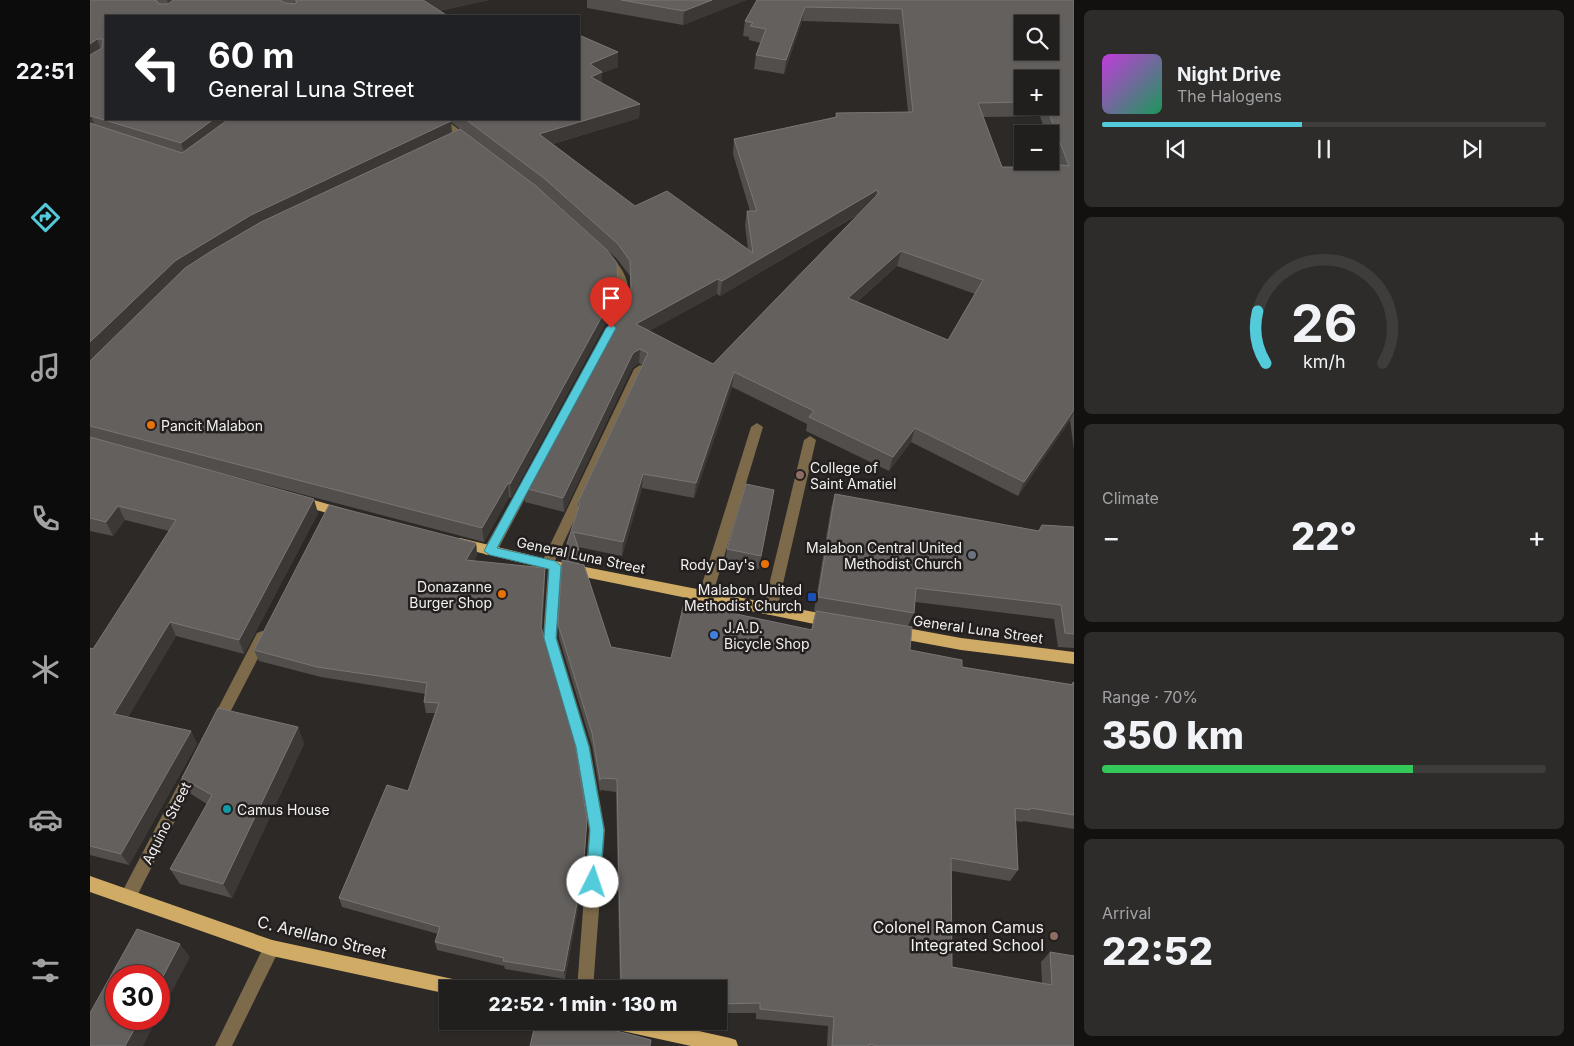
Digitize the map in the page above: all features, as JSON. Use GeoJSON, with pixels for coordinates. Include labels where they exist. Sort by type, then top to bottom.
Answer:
{"type":"FeatureCollection","features":[{"type":"Feature","properties":{"kind":"main road"},"geometry":{"type":"LineString","coordinates":[[290,498],[326,513],[357,516]]}},
{"type":"Feature","properties":{"kind":"main road","name":"General Luna Street"},"geometry":{"type":"LineString","coordinates":[[452,541],[551,565],[846,624]]}},
{"type":"Feature","properties":{"kind":"main road","name":"General Luna Street"},"geometry":{"type":"LineString","coordinates":[[885,630],[961,644],[1074,658]]}},
{"type":"Feature","properties":{"kind":"main road","name":"C. Arellano Street"},"geometry":{"type":"LineString","coordinates":[[90,884],[272,948],[439,984]]}},
{"type":"Feature","properties":{"kind":"main road"},"geometry":{"type":"LineString","coordinates":[[655,1030],[730,1046]]}},
{"type":"Feature","properties":{"kind":"street"},"geometry":{"type":"LineString","coordinates":[[440,120],[460,138],[480,149]]}},
{"type":"Feature","properties":{"kind":"street"},"geometry":{"type":"LineString","coordinates":[[598,249],[612,262],[623,277],[624,302],[613,325]]}},
{"type":"Feature","properties":{"kind":"street"},"geometry":{"type":"LineString","coordinates":[[586,980],[597,830],[583,747],[550,638],[551,565],[640,369]]}},
{"type":"Feature","properties":{"kind":"street"},"geometry":{"type":"LineString","coordinates":[[705,597],[757,427]]}},
{"type":"Feature","properties":{"kind":"street"},"geometry":{"type":"LineString","coordinates":[[770,610],[810,440]]}},
{"type":"Feature","properties":{"kind":"street"},"geometry":{"type":"LineString","coordinates":[[490,551],[538,463]]}},
{"type":"Feature","properties":{"kind":"street"},"geometry":{"type":"LineString","coordinates":[[210,738],[269,624]]}},
{"type":"Feature","properties":{"kind":"street","name":"Aquino Street"},"geometry":{"type":"LineString","coordinates":[[128,897],[201,756]]}},
{"type":"Feature","properties":{"kind":"street"},"geometry":{"type":"LineString","coordinates":[[223,1046],[272,948]]}},
{"type":"Feature","properties":{"kind":"building"},"geometry":{"type":"Polygon","coordinates":[[[90,0],[153,0],[159,4],[168,4],[173,0],[280,0],[285,3],[295,4],[297,2],[295,0],[423,0],[446,15],[105,15],[105,120],[213,120],[181,143],[90,117],[90,55],[102,48],[103,39],[97,39],[90,44],[90,0]]]}},
{"type":"Feature","properties":{"kind":"building"},"geometry":{"type":"Polygon","coordinates":[[[621,0],[712,0],[684,11],[621,0]]]}},
{"type":"Feature","properties":{"kind":"building"},"geometry":{"type":"Polygon","coordinates":[[[757,0],[1074,0],[1074,410],[1024,482],[915,428],[893,457],[809,417],[814,411],[734,372],[696,483],[643,474],[623,542],[573,532],[579,550],[566,547],[580,503],[578,502],[648,353],[640,349],[633,353],[563,498],[524,488],[631,288],[630,261],[618,244],[545,179],[466,120],[580,120],[580,35],[618,52],[590,64],[602,72],[591,77],[640,104],[539,134],[635,206],[667,191],[753,253],[747,211],[757,211],[734,139],[837,117],[836,113],[913,112],[902,9],[805,7],[786,60],[756,55],[766,29],[750,26],[753,23],[745,21],[757,0]],[[1014,70],[1014,102],[978,103],[1002,167],[1014,167],[1014,170],[1059,170],[1059,165],[1069,166],[1059,140],[1059,125],[1053,125],[1049,115],[1059,115],[1059,70],[1014,70]],[[877,190],[722,281],[718,279],[636,324],[713,364],[879,193],[877,190]],[[901,251],[848,298],[948,340],[983,280],[901,251]]]}},
{"type":"Feature","properties":{"kind":"building"},"geometry":{"type":"Polygon","coordinates":[[[228,120],[451,121],[251,215],[175,261],[90,342],[90,123],[182,153],[228,120]]]}},
{"type":"Feature","properties":{"kind":"building"},"geometry":{"type":"Polygon","coordinates":[[[460,129],[536,186],[607,250],[617,263],[618,287],[510,484],[508,483],[482,528],[90,426],[90,361],[185,268],[261,222],[460,129]]]}},
{"type":"Feature","properties":{"kind":"building"},"geometry":{"type":"Polygon","coordinates":[[[90,437],[314,499],[239,640],[170,622],[114,714],[191,731],[121,854],[90,846],[90,648],[93,649],[176,520],[118,506],[106,522],[90,518],[90,437]]]}},
{"type":"Feature","properties":{"kind":"building"},"geometry":{"type":"Polygon","coordinates":[[[746,484],[774,490],[761,556],[727,549],[746,484]]]}},
{"type":"Feature","properties":{"kind":"building"},"geometry":{"type":"Polygon","coordinates":[[[835,494],[1039,531],[1042,525],[1074,527],[1074,634],[1065,633],[1061,605],[916,588],[914,613],[818,597],[835,494]]]}},
{"type":"Feature","properties":{"kind":"building"},"geometry":{"type":"Polygon","coordinates":[[[329,505],[476,543],[466,560],[545,568],[541,627],[574,737],[587,820],[583,872],[564,971],[503,961],[504,958],[435,942],[440,927],[339,898],[387,785],[408,791],[439,703],[424,702],[427,683],[317,667],[254,650],[329,505]]]}},
{"type":"Feature","properties":{"kind":"building"},"geometry":{"type":"Polygon","coordinates":[[[562,560],[584,565],[611,647],[671,658],[684,603],[812,630],[816,611],[912,627],[910,650],[962,660],[962,667],[1073,685],[1073,682],[1074,815],[1030,808],[1030,810],[1015,808],[1018,870],[951,858],[952,967],[1052,985],[1050,952],[1074,956],[1074,1046],[877,1046],[869,1044],[869,1046],[832,1046],[834,1017],[760,1009],[760,1003],[727,1004],[727,980],[621,980],[617,779],[601,778],[600,780],[592,733],[558,624],[562,560]]]}},
{"type":"Feature","properties":{"kind":"building","name":"Camus House"},"geometry":{"type":"Polygon","coordinates":[[[218,708],[298,727],[223,884],[170,869],[212,795],[182,778],[218,708]]]}},
{"type":"Feature","properties":{"kind":"building"},"geometry":{"type":"Polygon","coordinates":[[[137,929],[180,944],[169,965],[117,965],[137,929]]]}},
{"type":"Feature","properties":{"kind":"building"},"geometry":{"type":"Polygon","coordinates":[[[105,986],[105,1030],[134,1030],[125,1046],[90,1046],[90,1013],[105,986]]]}},
{"type":"Feature","properties":{"kind":"building"},"geometry":{"type":"Polygon","coordinates":[[[534,1030],[613,1030],[651,1040],[650,1046],[530,1046],[534,1030]]]}},
{"type":"Feature","properties":{"kind":"place","name":"Pancit Malabon"},"geometry":{"type":"Point","coordinates":[151,425]}},
{"type":"Feature","properties":{"kind":"place","name":"College of Saint Amatiel"},"geometry":{"type":"Point","coordinates":[800,475]}},
{"type":"Feature","properties":{"kind":"place","name":"Malabon Central United Methodist Church"},"geometry":{"type":"Point","coordinates":[972,555]}},
{"type":"Feature","properties":{"kind":"place","name":"Rody Day's"},"geometry":{"type":"Point","coordinates":[765,564]}},
{"type":"Feature","properties":{"kind":"place","name":"Donazanne Burger Shop"},"geometry":{"type":"Point","coordinates":[502,594]}},
{"type":"Feature","properties":{"kind":"place","name":"Malabon United Methodist Church"},"geometry":{"type":"Point","coordinates":[812,597]}},
{"type":"Feature","properties":{"kind":"place","name":"J.A.D. Bicycle Shop"},"geometry":{"type":"Point","coordinates":[714,635]}},
{"type":"Feature","properties":{"kind":"place","name":"Camus House"},"geometry":{"type":"Point","coordinates":[227,809]}},
{"type":"Feature","properties":{"kind":"place","name":"Colonel Ramon Camus Integrated School"},"geometry":{"type":"Point","coordinates":[1054,936]}},
{"type":"Feature","properties":{"kind":"route"},"geometry":{"type":"LineString","coordinates":[[593,882],[597,830],[583,747],[550,638],[555,566],[490,551],[611,328]]}}]}
